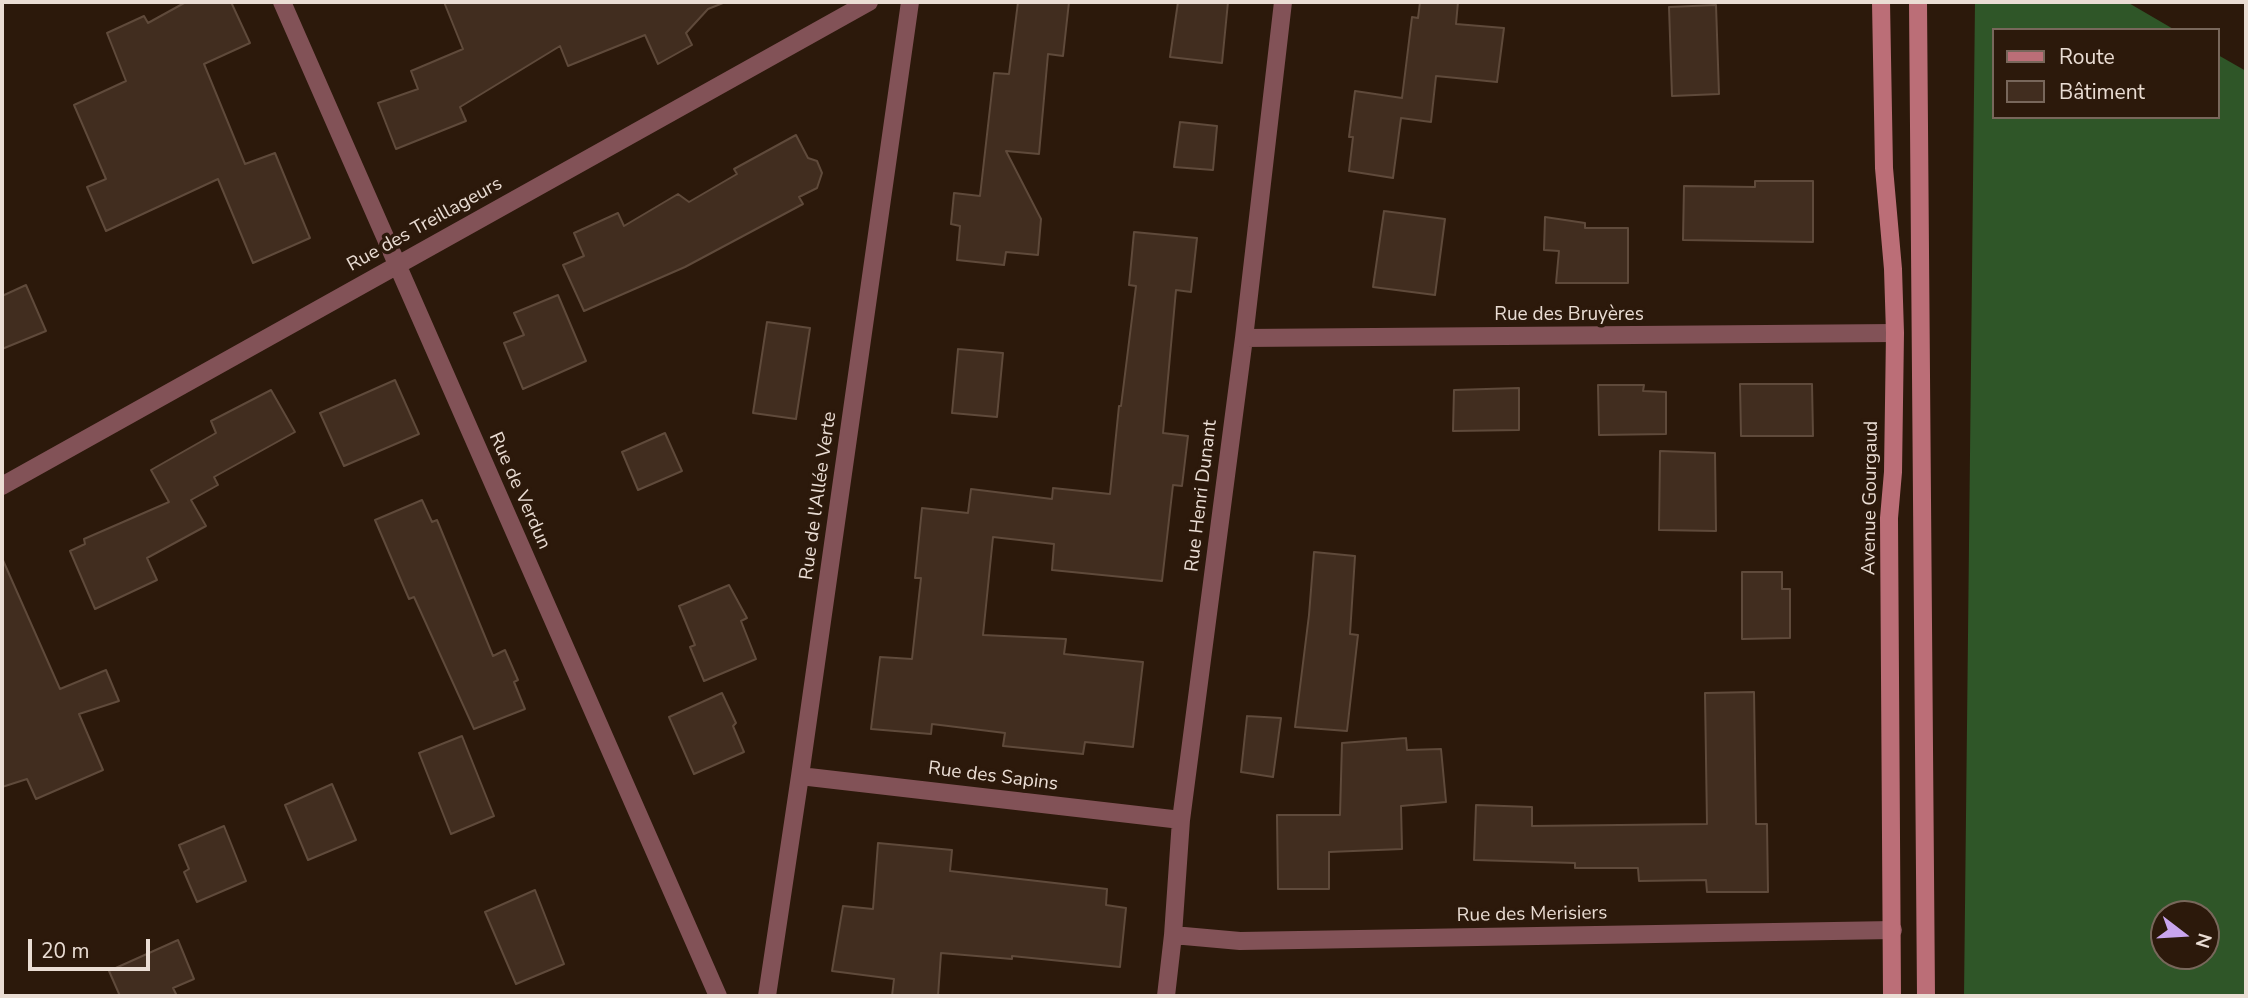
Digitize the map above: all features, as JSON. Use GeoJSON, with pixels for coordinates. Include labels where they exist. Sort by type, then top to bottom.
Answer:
{"type":"FeatureCollection","features":[{"type":"Feature","properties":{"kind":"main road","name":"Avenue Gourgaud"},"geometry":{"type":"LineString","coordinates":[[1881,2],[1884,168],[1893,270],[1895,333],[1893,472],[1889,518],[1892,996]]}},
{"type":"Feature","properties":{"kind":"main road"},"geometry":{"type":"LineString","coordinates":[[1918,2],[1926,996]]}},
{"type":"Feature","properties":{"kind":"street","name":"Rue de Verdun"},"geometry":{"type":"LineString","coordinates":[[282,2],[718,996]]}},
{"type":"Feature","properties":{"kind":"street","name":"Rue des Treillageurs"},"geometry":{"type":"LineString","coordinates":[[2,486],[869,2]]}},
{"type":"Feature","properties":{"kind":"street","name":"Rue de l'Allée Verte"},"geometry":{"type":"LineString","coordinates":[[767,996],[910,2]]}},
{"type":"Feature","properties":{"kind":"street","name":"Rue Henri Dunant"},"geometry":{"type":"LineString","coordinates":[[1166,996],[1181,820],[1244,338],[1283,2]]}},
{"type":"Feature","properties":{"kind":"street","name":"Rue des Bruyères"},"geometry":{"type":"LineString","coordinates":[[1244,338],[1895,333]]}},
{"type":"Feature","properties":{"kind":"street","name":"Rue des Sapins"},"geometry":{"type":"LineString","coordinates":[[800,776],[1181,820]]}},
{"type":"Feature","properties":{"kind":"street","name":"Rue des Merisiers"},"geometry":{"type":"LineString","coordinates":[[1173,935],[1240,941],[1893,930]]}},
{"type":"Feature","properties":{"kind":"green space"},"geometry":{"type":"Polygon","coordinates":[[[1975,2],[2127,2],[2172,28],[1993,28],[1993,119],[2220,119],[2220,56],[2246,71],[2246,996],[1964,996],[1975,2]]]}},
{"type":"Feature","properties":{"kind":"building"},"geometry":{"type":"Polygon","coordinates":[[[186,2],[231,2],[250,43],[204,64],[245,164],[275,153],[310,238],[253,263],[218,179],[106,231],[87,187],[106,179],[74,105],[126,81],[107,33],[144,16],[148,23],[186,2]]]}},
{"type":"Feature","properties":{"kind":"building"},"geometry":{"type":"Polygon","coordinates":[[[444,2],[723,3],[708,9],[686,33],[692,45],[658,64],[645,35],[568,66],[560,46],[460,107],[466,121],[396,149],[378,103],[418,89],[411,71],[463,49],[444,2]]]}},
{"type":"Feature","properties":{"kind":"building"},"geometry":{"type":"Polygon","coordinates":[[[1018,2],[1069,2],[1063,56],[1048,54],[1039,154],[1006,151],[1041,219],[1038,255],[1006,252],[1004,265],[957,260],[960,226],[951,224],[954,193],[980,196],[994,73],[1009,74],[1018,2]]]}},
{"type":"Feature","properties":{"kind":"building"},"geometry":{"type":"Polygon","coordinates":[[[1178,2],[1228,2],[1222,63],[1170,57],[1178,2]]]}},
{"type":"Feature","properties":{"kind":"building"},"geometry":{"type":"Polygon","coordinates":[[[1420,2],[1458,2],[1456,24],[1504,28],[1497,82],[1436,76],[1431,122],[1401,118],[1393,178],[1349,171],[1353,137],[1349,137],[1355,91],[1402,98],[1412,17],[1418,18],[1420,2]]]}},
{"type":"Feature","properties":{"kind":"building"},"geometry":{"type":"Polygon","coordinates":[[[1716,5],[1719,94],[1672,96],[1669,7],[1716,5]]]}},
{"type":"Feature","properties":{"kind":"building"},"geometry":{"type":"Polygon","coordinates":[[[1180,122],[1217,126],[1213,170],[1174,167],[1180,122]]]}},
{"type":"Feature","properties":{"kind":"building"},"geometry":{"type":"Polygon","coordinates":[[[796,135],[808,158],[817,161],[822,173],[817,188],[799,197],[803,204],[685,267],[584,311],[563,265],[584,256],[574,233],[618,213],[624,226],[678,194],[689,202],[737,174],[734,169],[796,135]]]}},
{"type":"Feature","properties":{"kind":"building"},"geometry":{"type":"Polygon","coordinates":[[[1755,181],[1813,181],[1813,242],[1683,240],[1684,186],[1755,187],[1755,181]]]}},
{"type":"Feature","properties":{"kind":"building"},"geometry":{"type":"Polygon","coordinates":[[[1384,211],[1445,219],[1435,295],[1373,287],[1384,211]]]}},
{"type":"Feature","properties":{"kind":"building"},"geometry":{"type":"Polygon","coordinates":[[[1545,217],[1585,223],[1585,228],[1628,228],[1628,283],[1556,283],[1559,251],[1544,250],[1545,217]]]}},
{"type":"Feature","properties":{"kind":"building"},"geometry":{"type":"Polygon","coordinates":[[[1134,232],[1197,238],[1191,292],[1176,290],[1163,433],[1188,436],[1182,486],[1173,485],[1162,581],[1052,570],[1054,544],[993,537],[983,635],[1066,639],[1064,654],[1143,662],[1133,747],[1085,742],[1083,754],[1003,746],[1005,733],[932,724],[931,734],[871,729],[880,657],[912,659],[921,578],[915,578],[922,508],[968,513],[971,489],[1052,499],[1053,488],[1110,494],[1136,286],[1129,285],[1134,232]]]}},
{"type":"Feature","properties":{"kind":"building"},"geometry":{"type":"Polygon","coordinates":[[[26,285],[46,331],[2,349],[2,296],[26,285]]]}},
{"type":"Feature","properties":{"kind":"building"},"geometry":{"type":"Polygon","coordinates":[[[558,295],[586,361],[523,389],[504,343],[524,335],[514,313],[558,295]]]}},
{"type":"Feature","properties":{"kind":"building"},"geometry":{"type":"Polygon","coordinates":[[[767,322],[810,328],[796,419],[753,413],[767,322]]]}},
{"type":"Feature","properties":{"kind":"building"},"geometry":{"type":"Polygon","coordinates":[[[958,349],[1003,353],[997,417],[952,413],[958,349]]]}},
{"type":"Feature","properties":{"kind":"building"},"geometry":{"type":"Polygon","coordinates":[[[395,380],[419,434],[344,466],[320,413],[395,380]]]}},
{"type":"Feature","properties":{"kind":"building"},"geometry":{"type":"Polygon","coordinates":[[[1740,384],[1812,384],[1813,436],[1741,436],[1740,384]]]}},
{"type":"Feature","properties":{"kind":"building"},"geometry":{"type":"Polygon","coordinates":[[[1598,385],[1644,385],[1643,391],[1666,392],[1666,434],[1599,435],[1598,385]]]}},
{"type":"Feature","properties":{"kind":"building"},"geometry":{"type":"Polygon","coordinates":[[[1519,388],[1519,430],[1453,431],[1454,390],[1519,388]]]}},
{"type":"Feature","properties":{"kind":"building"},"geometry":{"type":"Polygon","coordinates":[[[271,390],[295,432],[214,477],[218,485],[191,500],[206,526],[147,558],[157,580],[95,609],[70,551],[85,544],[84,539],[169,502],[151,470],[216,433],[211,421],[271,390]]]}},
{"type":"Feature","properties":{"kind":"building"},"geometry":{"type":"Polygon","coordinates":[[[665,433],[682,471],[638,490],[622,452],[665,433]]]}},
{"type":"Feature","properties":{"kind":"building"},"geometry":{"type":"Polygon","coordinates":[[[1660,451],[1715,453],[1716,531],[1659,530],[1660,451]]]}},
{"type":"Feature","properties":{"kind":"building"},"geometry":{"type":"Polygon","coordinates":[[[422,500],[432,522],[437,520],[493,656],[505,650],[518,680],[514,682],[525,709],[474,729],[414,597],[409,599],[375,520],[422,500]]]}},
{"type":"Feature","properties":{"kind":"building"},"geometry":{"type":"Polygon","coordinates":[[[1314,552],[1355,556],[1350,634],[1358,635],[1347,731],[1295,727],[1314,552]]]}},
{"type":"Feature","properties":{"kind":"building"},"geometry":{"type":"Polygon","coordinates":[[[2,558],[60,689],[106,670],[119,701],[79,714],[103,770],[36,799],[27,779],[2,787],[2,558]]]}},
{"type":"Feature","properties":{"kind":"building"},"geometry":{"type":"Polygon","coordinates":[[[1742,572],[1782,572],[1782,589],[1790,589],[1790,638],[1742,639],[1742,572]]]}},
{"type":"Feature","properties":{"kind":"building"},"geometry":{"type":"Polygon","coordinates":[[[729,585],[747,618],[741,621],[756,659],[704,681],[690,647],[695,645],[679,606],[729,585]]]}},
{"type":"Feature","properties":{"kind":"building"},"geometry":{"type":"Polygon","coordinates":[[[1754,692],[1756,824],[1767,824],[1768,892],[1707,892],[1706,880],[1639,881],[1638,868],[1575,868],[1575,863],[1474,860],[1476,805],[1532,807],[1532,826],[1707,824],[1705,693],[1754,692]]]}},
{"type":"Feature","properties":{"kind":"building"},"geometry":{"type":"Polygon","coordinates":[[[722,693],[736,723],[733,726],[744,752],[694,774],[669,717],[722,693]]]}},
{"type":"Feature","properties":{"kind":"building"},"geometry":{"type":"Polygon","coordinates":[[[1247,716],[1281,718],[1273,777],[1241,772],[1247,716]]]}},
{"type":"Feature","properties":{"kind":"building"},"geometry":{"type":"Polygon","coordinates":[[[462,736],[494,816],[451,834],[419,753],[462,736]]]}},
{"type":"Feature","properties":{"kind":"building"},"geometry":{"type":"Polygon","coordinates":[[[1406,738],[1407,750],[1441,749],[1446,802],[1401,806],[1402,849],[1329,852],[1329,889],[1278,889],[1277,815],[1340,815],[1342,743],[1406,738]]]}},
{"type":"Feature","properties":{"kind":"building"},"geometry":{"type":"Polygon","coordinates":[[[332,784],[356,840],[308,860],[285,805],[332,784]]]}},
{"type":"Feature","properties":{"kind":"building"},"geometry":{"type":"Polygon","coordinates":[[[224,826],[246,881],[197,902],[184,872],[189,869],[179,845],[224,826]]]}},
{"type":"Feature","properties":{"kind":"building"},"geometry":{"type":"Polygon","coordinates":[[[878,843],[952,850],[950,871],[1107,889],[1106,905],[1126,908],[1120,967],[1012,956],[1012,959],[941,953],[938,996],[892,996],[894,979],[832,971],[843,906],[873,909],[878,843]]]}},
{"type":"Feature","properties":{"kind":"building"},"geometry":{"type":"Polygon","coordinates":[[[535,890],[564,964],[516,984],[485,912],[535,890]]]}},
{"type":"Feature","properties":{"kind":"building"},"geometry":{"type":"Polygon","coordinates":[[[178,940],[194,979],[173,988],[177,996],[120,996],[109,971],[178,940]]]}}]}
